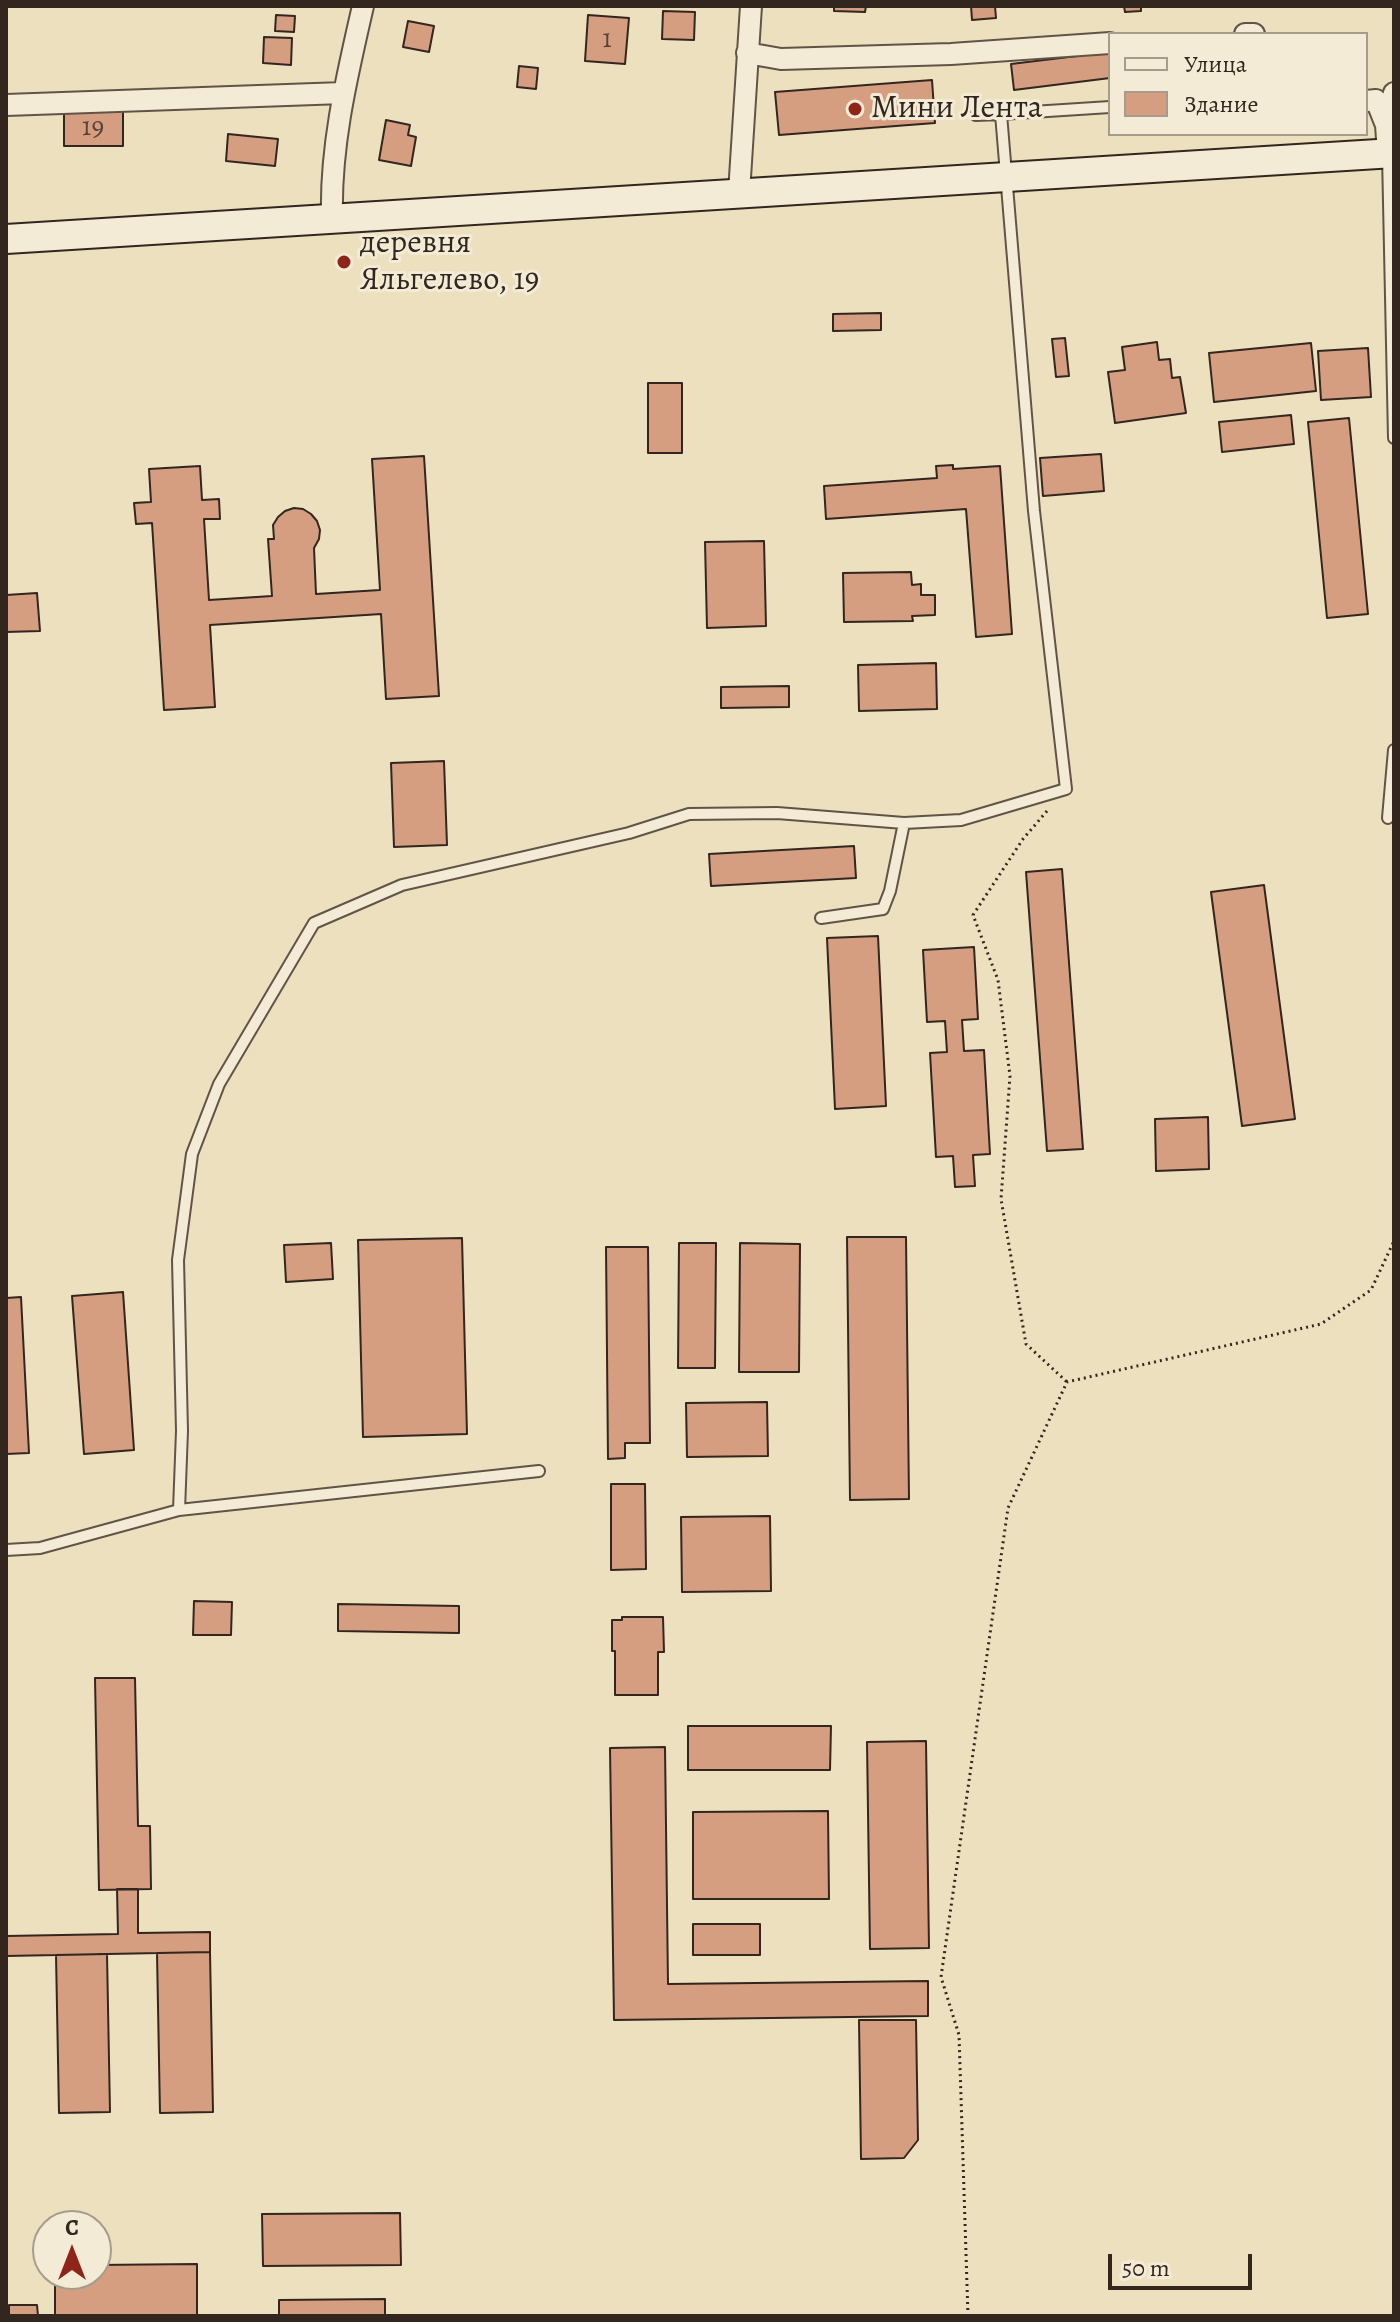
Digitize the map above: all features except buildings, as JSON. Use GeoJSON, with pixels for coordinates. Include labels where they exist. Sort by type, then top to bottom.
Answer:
{"type":"FeatureCollection","features":[{"type":"Feature","properties":{"kind":"main road"},"geometry":{"type":"LineString","coordinates":[[6,239],[1391,153]]}},
{"type":"Feature","properties":{"kind":"street"},"geometry":{"type":"LineString","coordinates":[[332,218],[331,183],[343,93],[363,6]]}},
{"type":"Feature","properties":{"kind":"street"},"geometry":{"type":"LineString","coordinates":[[739,193],[751,6]]}},
{"type":"Feature","properties":{"kind":"street"},"geometry":{"type":"LineString","coordinates":[[747,53],[781,59],[951,54],[1108,43]]}},
{"type":"Feature","properties":{"kind":"street"},"geometry":{"type":"LineString","coordinates":[[6,105],[343,93]]}},
{"type":"Feature","properties":{"kind":"street"},"geometry":{"type":"LineString","coordinates":[[1386,125],[1394,93]]}},
{"type":"Feature","properties":{"kind":"street"},"geometry":{"type":"LineString","coordinates":[[1368,101],[1376,100],[1386,125],[1391,153]]}},
{"type":"Feature","properties":{"kind":"lane"},"geometry":{"type":"LineString","coordinates":[[976,115],[1108,107]]}},
{"type":"Feature","properties":{"kind":"lane"},"geometry":{"type":"LineString","coordinates":[[179,1510],[182,1431],[178,1260],[192,1154],[219,1084],[314,923],[402,885],[629,833],[689,814],[777,813],[904,823],[961,820],[1066,789],[1034,511],[1001,114]]}},
{"type":"Feature","properties":{"kind":"lane"},"geometry":{"type":"LineString","coordinates":[[1391,153],[1394,438]]}},
{"type":"Feature","properties":{"kind":"lane"},"geometry":{"type":"LineString","coordinates":[[1388,818],[1394,750]]}},
{"type":"Feature","properties":{"kind":"lane"},"geometry":{"type":"LineString","coordinates":[[821,918],[883,909],[890,891],[904,823]]}},
{"type":"Feature","properties":{"kind":"lane"},"geometry":{"type":"LineString","coordinates":[[6,1550],[40,1548],[179,1510],[539,1471]]}},
{"type":"Feature","properties":{"kind":"path"},"geometry":{"type":"LineString","coordinates":[[1066,789],[1023,839],[973,915],[998,980],[1010,1076],[1001,1199],[1026,1344],[1067,1382]]}},
{"type":"Feature","properties":{"kind":"path"},"geometry":{"type":"LineString","coordinates":[[1067,1382],[1321,1324],[1371,1290],[1394,1241]]}},
{"type":"Feature","properties":{"kind":"path"},"geometry":{"type":"LineString","coordinates":[[968,2316],[959,2035],[941,1977],[1008,1508],[1067,1382]]}},
{"type":"Feature","properties":{"kind":"place","name":"Мини Лента"},"geometry":{"type":"Point","coordinates":[855,109]}},
{"type":"Feature","properties":{"kind":"place","name":"деревня Яльгелево, 19"},"geometry":{"type":"Point","coordinates":[344,262]}}]}
